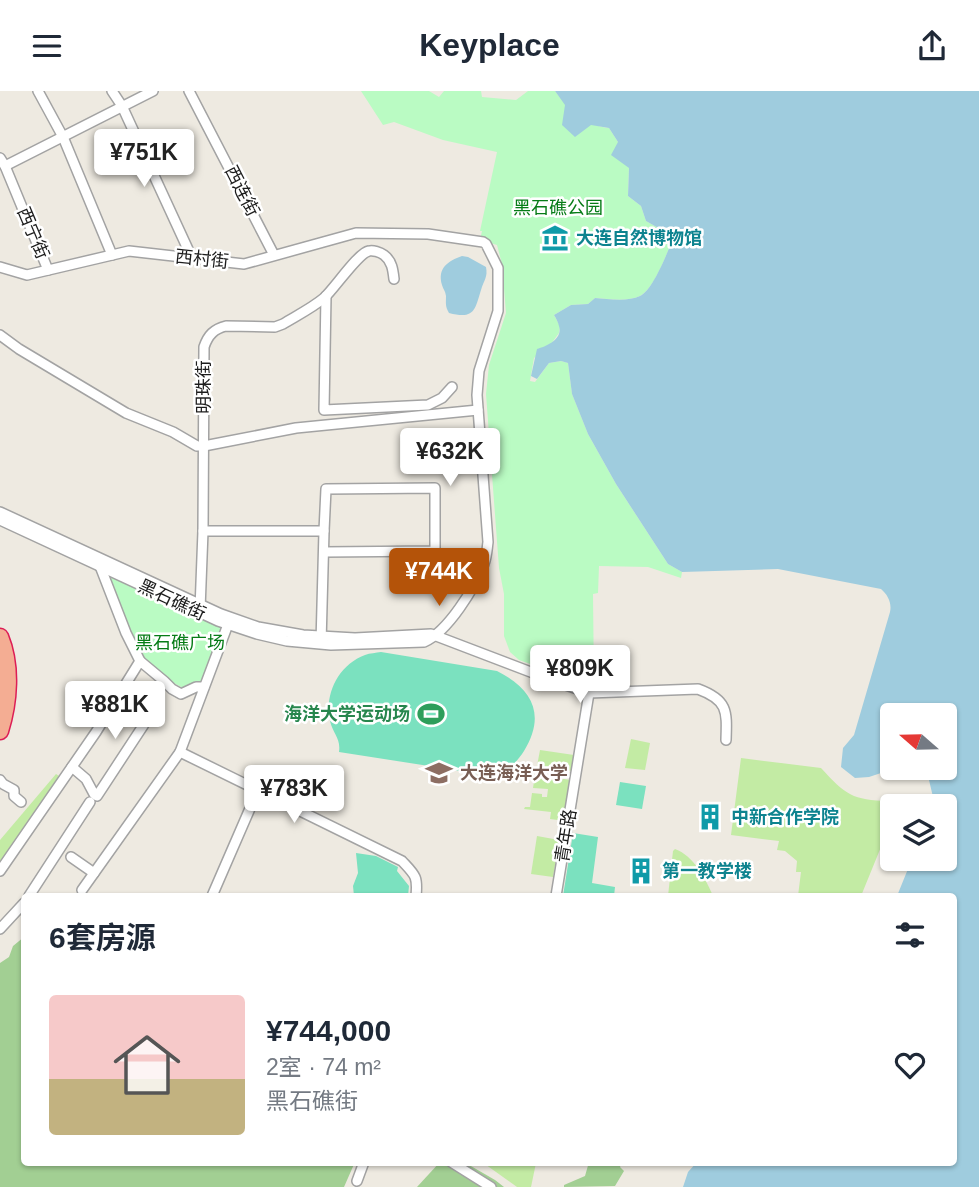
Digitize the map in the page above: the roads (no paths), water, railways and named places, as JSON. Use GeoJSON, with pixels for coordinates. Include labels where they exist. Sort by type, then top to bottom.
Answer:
{"type":"FeatureCollection","features":[{"type":"Feature","properties":{"kind":"highway"},"geometry":{"type":"LineString","coordinates":[[0,637],[7,662],[7,679],[5,713],[0,731]]}},
{"type":"Feature","properties":{"kind":"street"},"geometry":{"type":"LineString","coordinates":[[38,91],[62,137],[112,255]]}},
{"type":"Feature","properties":{"kind":"street"},"geometry":{"type":"LineString","coordinates":[[113,91],[192,258]]}},
{"type":"Feature","properties":{"kind":"street"},"geometry":{"type":"LineString","coordinates":[[1,161],[62,137],[153,91]]}},
{"type":"Feature","properties":{"kind":"street","name":"西连街"},"geometry":{"type":"LineString","coordinates":[[190,91],[274,255]]}},
{"type":"Feature","properties":{"kind":"street","name":"西宁街"},"geometry":{"type":"LineString","coordinates":[[1,161],[48,270]]}},
{"type":"Feature","properties":{"kind":"street","name":"西村街"},"geometry":{"type":"LineString","coordinates":[[0,267],[27,275],[129,251],[244,264],[356,233],[428,234],[486,244],[498,268],[498,311],[478,378],[478,410]]}},
{"type":"Feature","properties":{"kind":"street","name":"明珠街"},"geometry":{"type":"LineString","coordinates":[[200,608],[204,347],[207,338],[226,326],[275,327],[282,324],[318,303],[359,257],[371,250],[385,256],[389,261],[394,279]]}},
{"type":"Feature","properties":{"kind":"street"},"geometry":{"type":"LineString","coordinates":[[326,296],[324,410],[428,405],[442,398],[453,387]]}},
{"type":"Feature","properties":{"kind":"street"},"geometry":{"type":"LineString","coordinates":[[0,335],[126,413],[173,432],[197,446],[296,428],[478,410],[487,552],[474,585],[436,635],[589,693],[698,689],[713,695],[722,703],[727,716],[726,740]]}},
{"type":"Feature","properties":{"kind":"street"},"geometry":{"type":"LineString","coordinates":[[321,641],[326,489],[435,488],[435,551],[324,552]]}},
{"type":"Feature","properties":{"kind":"street","name":"黑石礁街"},"geometry":{"type":"LineString","coordinates":[[0,512],[200,608]]}},
{"type":"Feature","properties":{"kind":"street","name":"黑石礁街"},"geometry":{"type":"LineString","coordinates":[[0,520],[100,566],[272,638],[355,645],[424,642],[436,635]]}},
{"type":"Feature","properties":{"kind":"street"},"geometry":{"type":"LineString","coordinates":[[203,531],[324,531]]}},
{"type":"Feature","properties":{"kind":"street"},"geometry":{"type":"LineString","coordinates":[[100,566],[140,661],[181,694],[196,687],[204,687]]}},
{"type":"Feature","properties":{"kind":"street"},"geometry":{"type":"LineString","coordinates":[[82,890],[180,752],[230,621]]}},
{"type":"Feature","properties":{"kind":"street"},"geometry":{"type":"LineString","coordinates":[[0,871],[72,767],[140,661]]}},
{"type":"Feature","properties":{"kind":"street","name":"青年路"},"geometry":{"type":"LineString","coordinates":[[556,893],[589,693]]}},
{"type":"Feature","properties":{"kind":"street"},"geometry":{"type":"LineString","coordinates":[[72,767],[86,779],[97,796],[158,703]]}},
{"type":"Feature","properties":{"kind":"street"},"geometry":{"type":"LineString","coordinates":[[180,752],[402,861],[416,875],[416,893]]}},
{"type":"Feature","properties":{"kind":"street"},"geometry":{"type":"LineString","coordinates":[[0,780],[14,790],[14,796],[21,802]]}},
{"type":"Feature","properties":{"kind":"street"},"geometry":{"type":"LineString","coordinates":[[213,893],[258,790]]}},
{"type":"Feature","properties":{"kind":"street"},"geometry":{"type":"LineString","coordinates":[[31,893],[90,802]]}},
{"type":"Feature","properties":{"kind":"street"},"geometry":{"type":"LineString","coordinates":[[71,857],[94,873]]}},
{"type":"Feature","properties":{"kind":"street"},"geometry":{"type":"LineString","coordinates":[[0,929],[21,906]]}},
{"type":"Feature","properties":{"kind":"street"},"geometry":{"type":"LineString","coordinates":[[357,1181],[363,1166]]}},
{"type":"Feature","properties":{"kind":"street"},"geometry":{"type":"LineString","coordinates":[[457,1166],[491,1187]]}},
{"type":"Feature","properties":{"kind":"water"},"geometry":{"type":"Polygon","coordinates":[[[555,91],[979,91],[979,1187],[683,1187],[688,1172],[693,1166],[957,1166],[957,893],[898,893],[907,871],[957,871],[957,794],[932,794],[929,781],[957,781],[957,703],[880,703],[880,773],[855,778],[841,767],[843,748],[854,735],[890,612],[890,602],[886,594],[881,589],[778,569],[682,572],[668,564],[616,484],[588,434],[572,394],[568,363],[549,363],[537,379],[531,376],[537,349],[549,344],[559,335],[559,326],[554,315],[571,305],[588,304],[595,298],[624,300],[640,296],[655,278],[674,237],[646,221],[641,206],[628,196],[629,168],[611,155],[618,142],[609,128],[591,125],[575,137],[562,125],[565,105],[555,91]]]}},
{"type":"Feature","properties":{"kind":"water"},"geometry":{"type":"Polygon","coordinates":[[[462,256],[486,267],[486,270],[475,307],[469,314],[458,315],[449,313],[446,306],[441,274],[452,260],[462,256]]]}},
{"type":"Feature","properties":{"kind":"place","name":"大连自然博物馆"},"geometry":{"type":"Point","coordinates":[555,238]}},
{"type":"Feature","properties":{"kind":"place","name":"海洋大学运动场"},"geometry":{"type":"Point","coordinates":[431,714]}},
{"type":"Feature","properties":{"kind":"place","name":"大连海洋大学"},"geometry":{"type":"Point","coordinates":[439,773]}},
{"type":"Feature","properties":{"kind":"place","name":"中新合作学院"},"geometry":{"type":"Point","coordinates":[710,817]}},
{"type":"Feature","properties":{"kind":"place","name":"第一教学楼"},"geometry":{"type":"Point","coordinates":[641,871]}},
{"type":"Feature","properties":{"kind":"park label","name":"黑石礁公园"},"geometry":{"type":"Point","coordinates":[558,208]}},
{"type":"Feature","properties":{"kind":"park label","name":"黑石礁广场"},"geometry":{"type":"Point","coordinates":[180,643]}}]}
